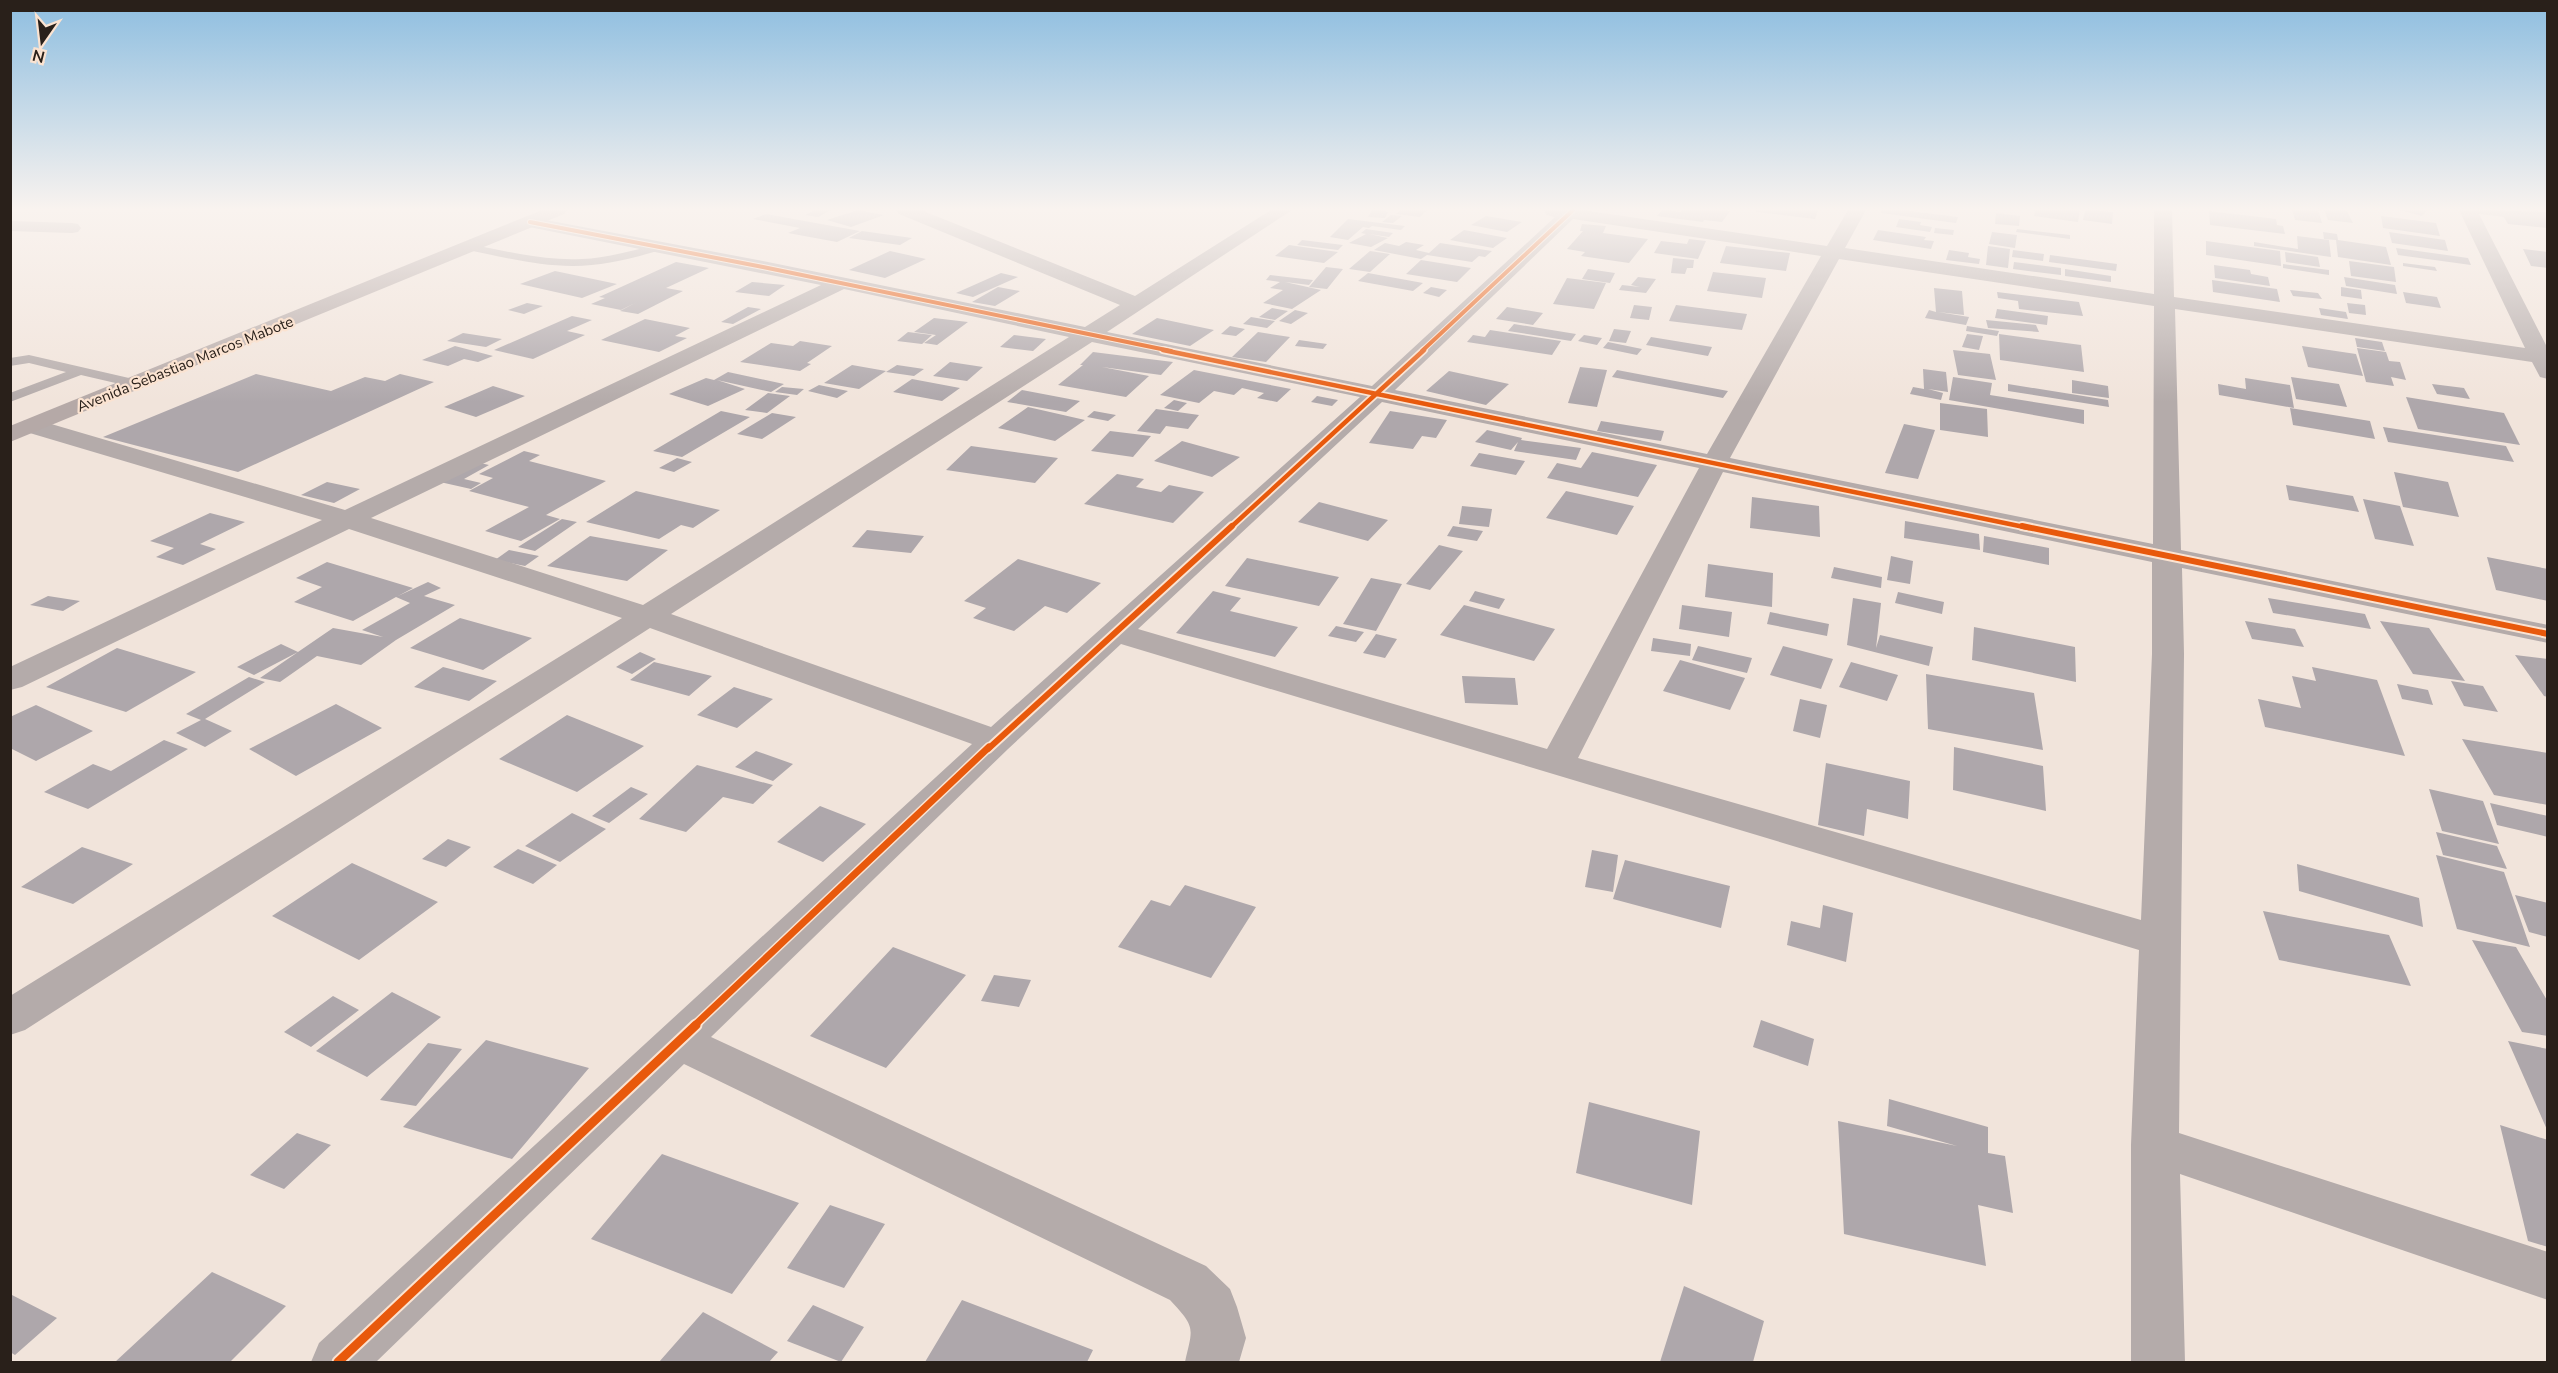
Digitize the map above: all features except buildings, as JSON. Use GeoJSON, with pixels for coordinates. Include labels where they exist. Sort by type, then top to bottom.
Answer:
{"type":"FeatureCollection","features":[{"type":"Feature","properties":{"kind":"main road","name":"Avenida Sebastiao Marcos Mabote"},"geometry":{"type":"LineString","coordinates":[[21,431],[403,274]]}},
{"type":"Feature","properties":{"kind":"street"},"geometry":{"type":"LineString","coordinates":[[793,274],[2547,634]]}},
{"type":"Feature","properties":{"kind":"street"},"geometry":{"type":"LineString","coordinates":[[1063,274],[1137,304]]}},
{"type":"Feature","properties":{"kind":"street"},"geometry":{"type":"LineString","coordinates":[[10,1018],[648,616],[1183,274]]}},
{"type":"Feature","properties":{"kind":"street"},"geometry":{"type":"LineString","coordinates":[[338,1362],[996,741],[1504,274]]}},
{"type":"Feature","properties":{"kind":"street"},"geometry":{"type":"LineString","coordinates":[[1557,764],[1715,462],[1821,274]]}},
{"type":"Feature","properties":{"kind":"street"},"geometry":{"type":"LineString","coordinates":[[1984,274],[2545,362]]}},
{"type":"Feature","properties":{"kind":"street"},"geometry":{"type":"LineString","coordinates":[[2158,1362],[2155,1145],[2168,654],[2165,556],[2164,274]]}},
{"type":"Feature","properties":{"kind":"street"},"geometry":{"type":"LineString","coordinates":[[2500,274],[2545,362]]}},
{"type":"Feature","properties":{"kind":"street"},"geometry":{"type":"LineString","coordinates":[[10,680],[839,284]]}},
{"type":"Feature","properties":{"kind":"street"},"geometry":{"type":"LineString","coordinates":[[21,431],[346,519],[648,616],[996,741]]}},
{"type":"Feature","properties":{"kind":"street"},"geometry":{"type":"LineString","coordinates":[[1116,632],[2160,941]]}},
{"type":"Feature","properties":{"kind":"street"},"geometry":{"type":"LineString","coordinates":[[678,1041],[1188,1283],[1210,1307],[1220,1338],[1212,1362]]}},
{"type":"Feature","properties":{"kind":"street"},"geometry":{"type":"LineString","coordinates":[[2155,1145],[2547,1276]]}},
{"type":"Feature","properties":{"kind":"lane"},"geometry":{"type":"LineString","coordinates":[[10,362],[29,359],[137,384]]}},
{"type":"Feature","properties":{"kind":"lane"},"geometry":{"type":"LineString","coordinates":[[10,398],[82,370]]}},
{"type":"Feature","properties":{"kind":"cycle path"},"geometry":{"type":"LineString","coordinates":[[797,274],[2548,634]]}},
{"type":"Feature","properties":{"kind":"cycle path"},"geometry":{"type":"LineString","coordinates":[[338,1362],[996,741],[1377,394],[1505,274]]}}]}
